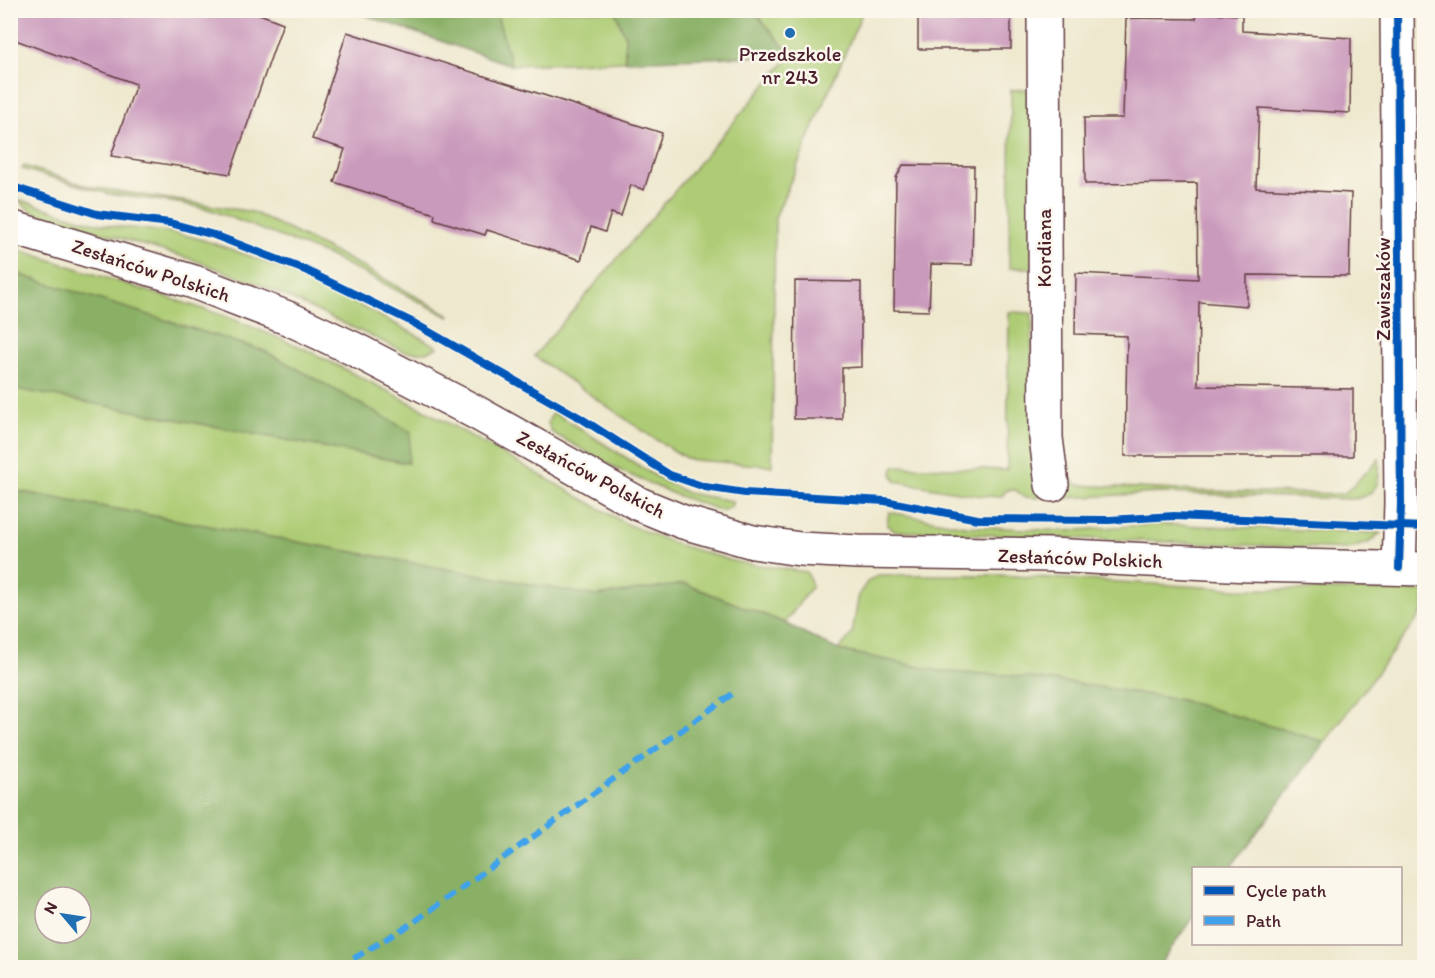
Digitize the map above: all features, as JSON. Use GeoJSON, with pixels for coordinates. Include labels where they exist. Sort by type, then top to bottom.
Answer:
{"type":"FeatureCollection","features":[{"type":"Feature","properties":{"kind":"main road","name":"Kordiana"},"geometry":{"type":"LineString","coordinates":[[1044,10],[1046,438],[1052,485]]}},
{"type":"Feature","properties":{"kind":"main road","name":"Zawiszaków"},"geometry":{"type":"LineString","coordinates":[[1397,10],[1401,502],[1412,568]]}},
{"type":"Feature","properties":{"kind":"main road","name":"Zesłańców Polskich"},"geometry":{"type":"LineString","coordinates":[[10,228],[194,282],[290,319],[352,348],[467,408],[639,504],[683,522],[753,542],[800,549],[858,552],[1050,555],[1249,565],[1412,568]]}},
{"type":"Feature","properties":{"kind":"green space"},"geometry":{"type":"Polygon","coordinates":[[[496,11],[615,11],[625,36],[625,61],[511,65],[496,11]]]}},
{"type":"Feature","properties":{"kind":"green space"},"geometry":{"type":"Polygon","coordinates":[[[496,11],[511,65],[355,12],[496,11]]]}},
{"type":"Feature","properties":{"kind":"green space"},"geometry":{"type":"Polygon","coordinates":[[[615,11],[754,11],[791,55],[625,61],[625,36],[615,11]]]}},
{"type":"Feature","properties":{"kind":"green space"},"geometry":{"type":"Polygon","coordinates":[[[754,11],[863,11],[775,218],[772,466],[686,458],[534,356],[791,55],[754,11]]]}},
{"type":"Feature","properties":{"kind":"green space"},"geometry":{"type":"Polygon","coordinates":[[[1034,89],[1033,268],[1009,268],[1011,90],[1034,89]]]}},
{"type":"Feature","properties":{"kind":"green space"},"geometry":{"type":"Polygon","coordinates":[[[24,166],[91,187],[253,212],[348,259],[450,315],[449,317],[330,256],[211,210],[179,203],[109,194],[22,169],[24,166]]]}},
{"type":"Feature","properties":{"kind":"green space"},"geometry":{"type":"Polygon","coordinates":[[[17,199],[90,222],[176,233],[231,249],[322,287],[438,347],[421,352],[403,351],[261,285],[194,260],[32,212],[17,199]]]}},
{"type":"Feature","properties":{"kind":"green space"},"geometry":{"type":"Polygon","coordinates":[[[10,249],[26,252],[225,316],[303,348],[421,408],[629,525],[676,544],[737,562],[807,572],[812,586],[785,623],[685,584],[596,596],[11,490],[11,388],[408,463],[18,273],[11,272],[10,249]]]}},
{"type":"Feature","properties":{"kind":"green space"},"geometry":{"type":"Polygon","coordinates":[[[11,272],[265,351],[411,432],[408,463],[11,388],[11,272]]]}},
{"type":"Feature","properties":{"kind":"green space"},"geometry":{"type":"Polygon","coordinates":[[[1009,312],[1032,313],[1033,468],[1042,492],[1039,498],[1023,497],[1016,490],[1007,490],[1001,497],[974,495],[895,481],[892,473],[894,466],[1007,470],[1009,312]]]}},
{"type":"Feature","properties":{"kind":"green space"},"geometry":{"type":"Polygon","coordinates":[[[553,412],[657,477],[687,493],[733,501],[731,507],[722,511],[676,495],[623,472],[551,432],[548,422],[553,412]]]}},
{"type":"Feature","properties":{"kind":"green space"},"geometry":{"type":"Polygon","coordinates":[[[1379,459],[1378,480],[1373,490],[1369,494],[1354,499],[1160,493],[1064,498],[1059,466],[1077,485],[1199,491],[1344,494],[1379,459]]]}},
{"type":"Feature","properties":{"kind":"green space"},"geometry":{"type":"Polygon","coordinates":[[[11,490],[596,596],[685,584],[785,623],[838,650],[945,672],[1005,675],[1181,700],[1325,742],[1231,867],[1192,867],[1192,918],[1158,967],[11,967],[11,490]]]}},
{"type":"Feature","properties":{"kind":"green space"},"geometry":{"type":"Polygon","coordinates":[[[889,512],[966,526],[1067,531],[1155,524],[1381,533],[1368,543],[1348,549],[894,531],[887,524],[889,512]]]}},
{"type":"Feature","properties":{"kind":"green space"},"geometry":{"type":"Polygon","coordinates":[[[878,575],[998,575],[1237,589],[1424,591],[1424,610],[1325,742],[1181,700],[1005,675],[945,672],[838,650],[852,634],[859,594],[867,582],[878,575]]]}},
{"type":"Feature","properties":{"kind":"building"},"geometry":{"type":"Polygon","coordinates":[[[10,10],[249,10],[283,23],[230,174],[111,156],[136,84],[10,38],[10,10]]]}},
{"type":"Feature","properties":{"kind":"building"},"geometry":{"type":"Polygon","coordinates":[[[918,10],[1011,10],[1011,49],[918,49],[918,10]]]}},
{"type":"Feature","properties":{"kind":"building"},"geometry":{"type":"Polygon","coordinates":[[[1197,13],[1242,15],[1242,31],[1351,38],[1350,113],[1259,108],[1256,188],[1351,193],[1349,276],[1247,275],[1247,306],[1199,302],[1198,386],[1353,389],[1353,456],[1125,456],[1127,336],[1075,334],[1076,273],[1198,279],[1197,183],[1085,184],[1084,118],[1123,118],[1126,18],[1196,19],[1197,13]]]}},
{"type":"Feature","properties":{"kind":"building"},"geometry":{"type":"Polygon","coordinates":[[[347,32],[662,133],[644,190],[631,185],[621,216],[611,213],[605,232],[591,227],[581,260],[487,230],[485,235],[434,219],[435,214],[334,182],[345,149],[312,139],[347,32]]]}},
{"type":"Feature","properties":{"kind":"building"},"geometry":{"type":"Polygon","coordinates":[[[903,165],[974,166],[972,265],[931,264],[929,311],[894,310],[896,178],[903,165]]]}},
{"type":"Feature","properties":{"kind":"building"},"geometry":{"type":"Polygon","coordinates":[[[795,281],[861,282],[861,367],[842,368],[842,419],[794,419],[795,281]]]}},
{"type":"Feature","properties":{"kind":"marked path"},"geometry":{"type":"LineString","coordinates":[[338,968],[414,922],[735,692]]}},
{"type":"Feature","properties":{"kind":"cycle path"},"geometry":{"type":"LineString","coordinates":[[1397,10],[1401,503],[1399,568]]}},
{"type":"Feature","properties":{"kind":"cycle path"},"geometry":{"type":"LineString","coordinates":[[10,186],[97,214],[170,223],[214,235],[305,270],[410,321],[582,419],[670,475],[705,487],[745,493],[885,501],[978,519],[1109,520],[1174,516],[1424,527]]}},
{"type":"Feature","properties":{"kind":"place","name":"Przedszkole nr 243"},"geometry":{"type":"Point","coordinates":[790,33]}}]}
